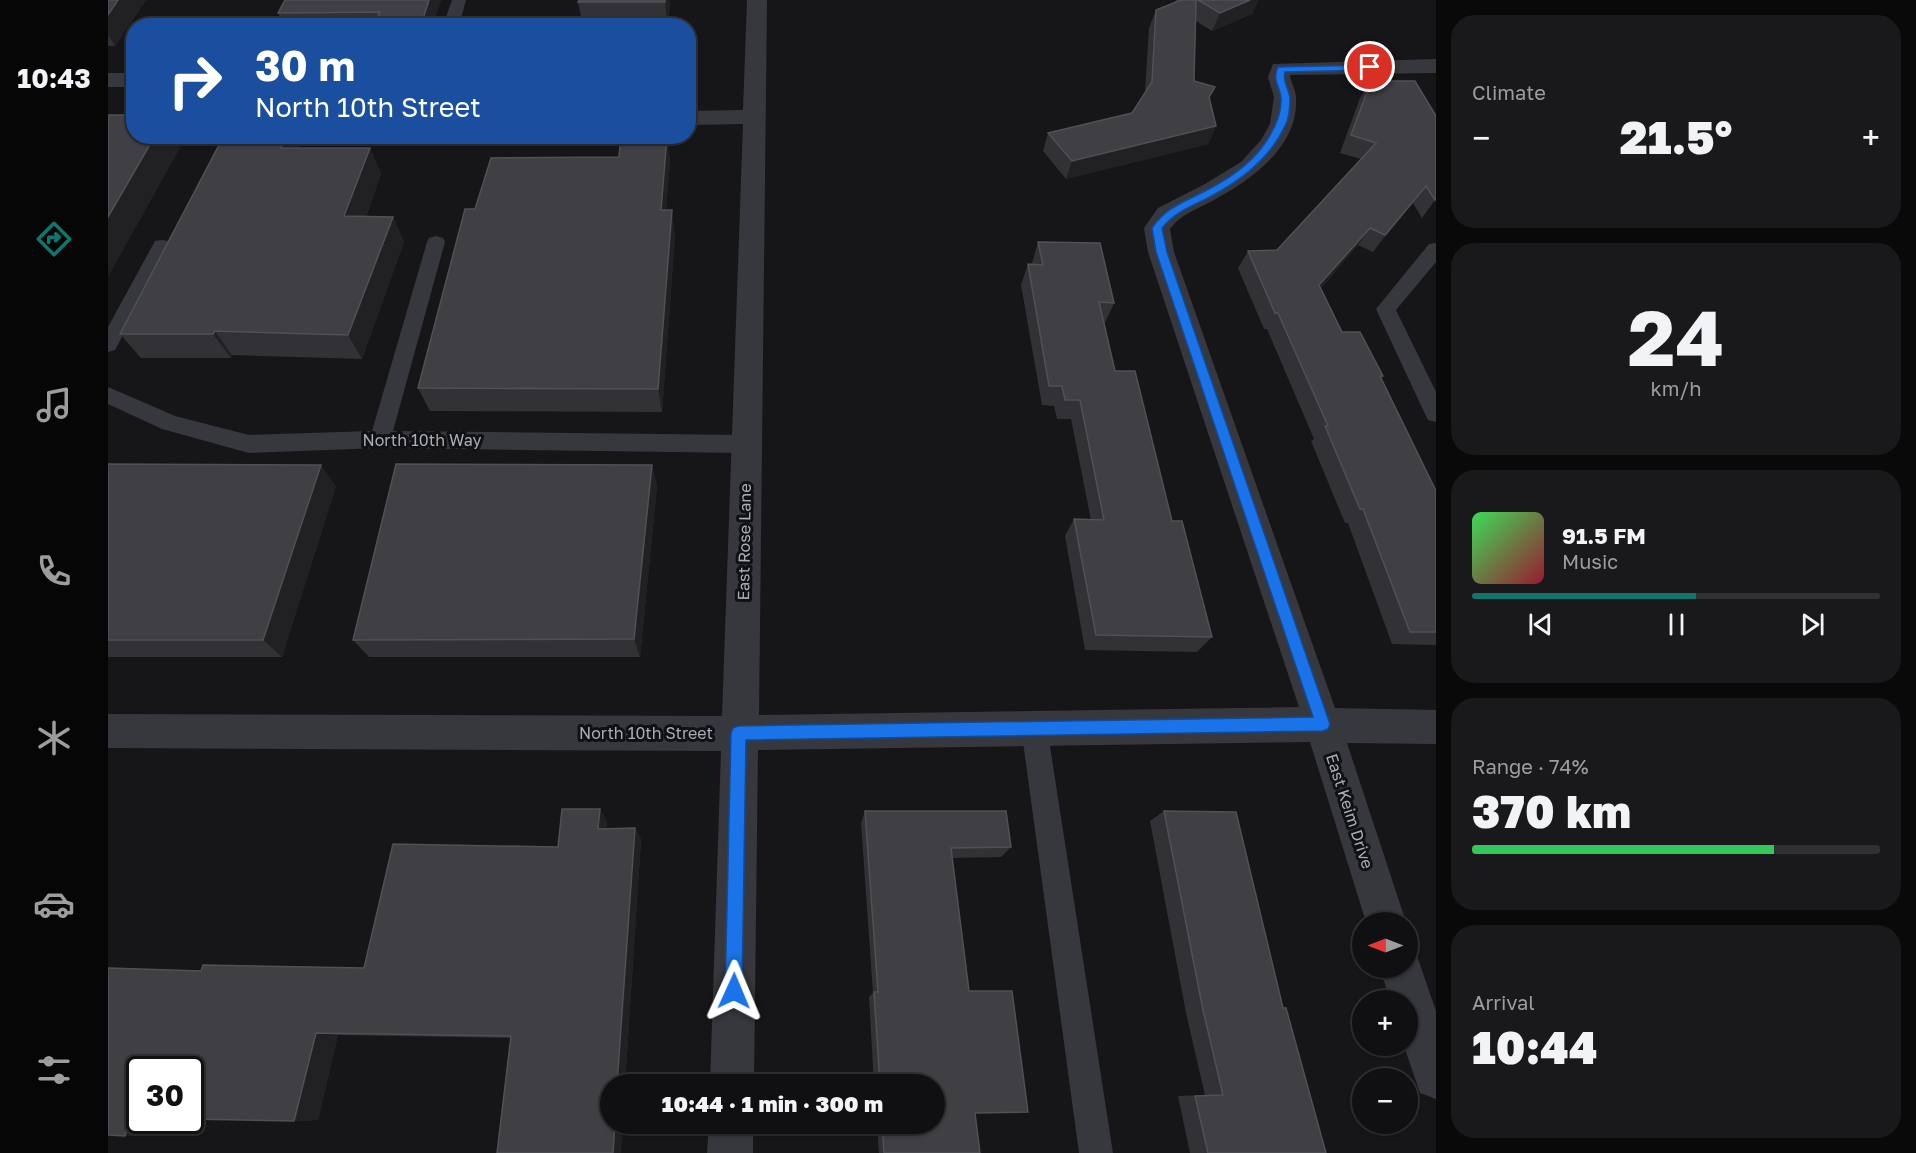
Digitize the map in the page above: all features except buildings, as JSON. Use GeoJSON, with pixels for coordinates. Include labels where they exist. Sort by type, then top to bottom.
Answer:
{"type":"FeatureCollection","features":[{"type":"Feature","properties":{"kind":"street","name":"East Rose Lane"},"geometry":{"type":"LineString","coordinates":[[732,1074],[738,733],[757,0]]}},
{"type":"Feature","properties":{"kind":"street","name":"East Keim Drive"},"geometry":{"type":"LineString","coordinates":[[1383,912],[1323,724],[1165,263],[1157,228],[1167,214],[1214,190],[1250,167],[1270,144],[1282,124],[1285,97],[1279,77],[1281,69],[1436,66]]}},
{"type":"Feature","properties":{"kind":"street"},"geometry":{"type":"LineString","coordinates":[[108,80],[126,80]]}},
{"type":"Feature","properties":{"kind":"street"},"geometry":{"type":"LineString","coordinates":[[696,118],[755,117]]}},
{"type":"Feature","properties":{"kind":"street","name":"North 10th Street"},"geometry":{"type":"LineString","coordinates":[[108,731],[738,733],[1323,724],[1436,727]]}},
{"type":"Feature","properties":{"kind":"street"},"geometry":{"type":"LineString","coordinates":[[1404,978],[1436,1077]]}},
{"type":"Feature","properties":{"kind":"street"},"geometry":{"type":"LineString","coordinates":[[730,1153],[731,1134]]}},
{"type":"Feature","properties":{"kind":"lane"},"geometry":{"type":"LineString","coordinates":[[453,18],[459,0]]}},
{"type":"Feature","properties":{"kind":"lane"},"geometry":{"type":"LineString","coordinates":[[380,439],[436,242]]}},
{"type":"Feature","properties":{"kind":"lane"},"geometry":{"type":"LineString","coordinates":[[108,345],[162,246]]}},
{"type":"Feature","properties":{"kind":"lane"},"geometry":{"type":"LineString","coordinates":[[1436,249],[1386,309],[1436,414]]}},
{"type":"Feature","properties":{"kind":"lane","name":"North 10th Way"},"geometry":{"type":"LineString","coordinates":[[108,395],[170,423],[249,444],[380,439],[746,444]]}},
{"type":"Feature","properties":{"kind":"lane"},"geometry":{"type":"LineString","coordinates":[[1034,727],[1096,1153]]}},
{"type":"Feature","properties":{"kind":"route"},"geometry":{"type":"LineString","coordinates":[[734,991],[738,733],[1323,724],[1161,252],[1157,228],[1167,214],[1214,190],[1250,167],[1270,144],[1282,124],[1285,97],[1279,77],[1281,69],[1370,67]]}}]}
